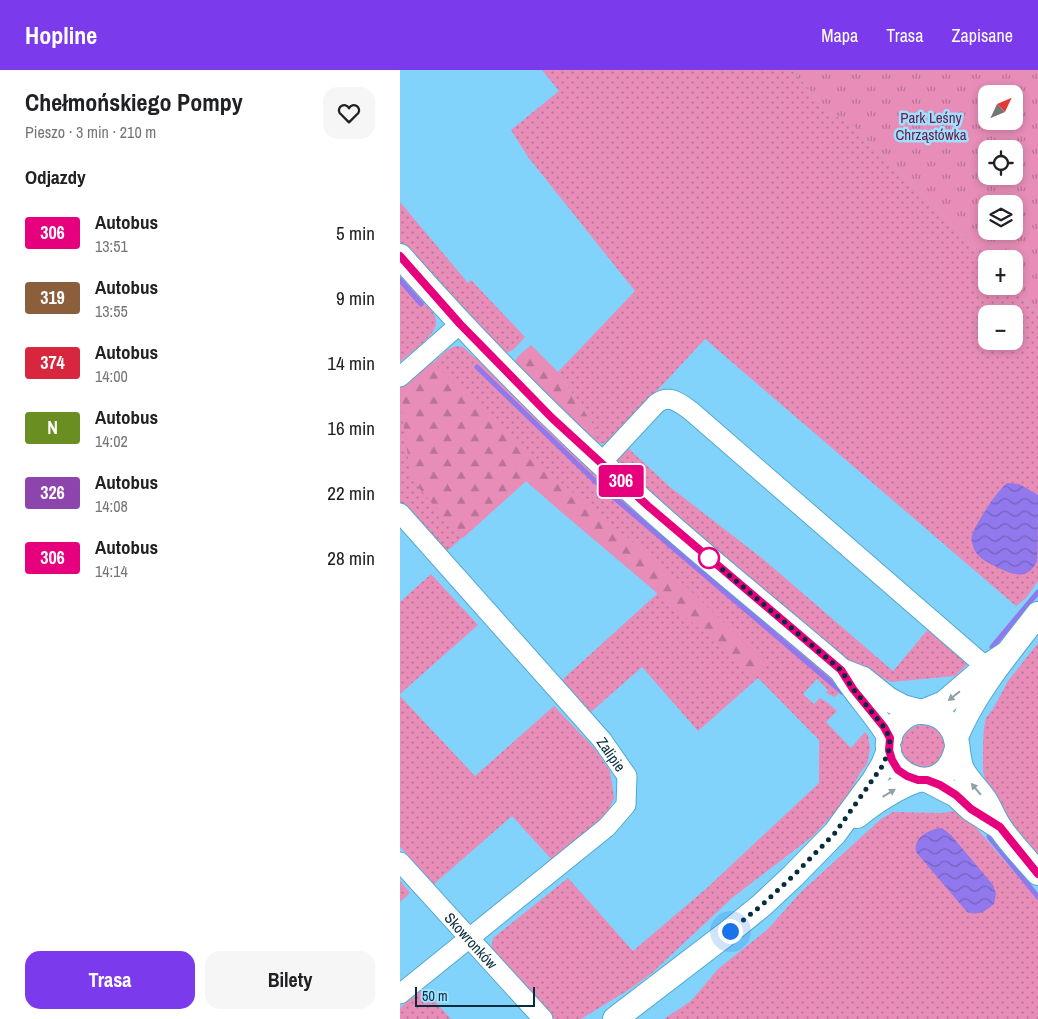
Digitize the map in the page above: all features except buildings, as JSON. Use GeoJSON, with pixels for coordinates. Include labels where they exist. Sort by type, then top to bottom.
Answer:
{"type":"FeatureCollection","features":[{"type":"Feature","properties":{"kind":"street"},"geometry":{"type":"LineString","coordinates":[[400,256],[460,324],[552,418],[683,537],[841,670],[853,689],[884,727],[892,760],[898,770],[907,776],[923,780],[956,795],[971,809],[1000,827]]}},
{"type":"Feature","properties":{"kind":"street"},"geometry":{"type":"LineString","coordinates":[[400,377],[460,324]]}},
{"type":"Feature","properties":{"kind":"street"},"geometry":{"type":"LineString","coordinates":[[601,463],[657,403],[667,399],[678,402],[996,660]]}},
{"type":"Feature","properties":{"kind":"street","name":"Zalipie"},"geometry":{"type":"LineString","coordinates":[[400,513],[602,740],[626,776],[626,805],[607,827],[400,994]]}},
{"type":"Feature","properties":{"kind":"street"},"geometry":{"type":"LineString","coordinates":[[615,1019],[762,905],[793,876],[835,833],[874,780],[883,765],[894,728],[901,719],[944,703],[996,660],[1038,614]]}},
{"type":"Feature","properties":{"kind":"street"},"geometry":{"type":"LineString","coordinates":[[835,833],[902,786],[940,776],[948,769],[954,759],[956,742],[963,720],[996,660]]}},
{"type":"Feature","properties":{"kind":"street"},"geometry":{"type":"LineString","coordinates":[[841,670],[863,679],[888,698],[904,707],[943,718],[951,727],[963,770],[970,782],[984,799],[1000,827],[1038,874]]}},
{"type":"Feature","properties":{"kind":"street","name":"Skowronków"},"geometry":{"type":"LineString","coordinates":[[400,862],[543,1019]]}},
{"type":"Feature","properties":{"kind":"green space"},"geometry":{"type":"Polygon","coordinates":[[[542,70],[792,70],[830,113],[851,124],[978,251],[978,295],[1019,295],[1038,315],[1038,581],[1026,598],[1016,606],[705,339],[616,435],[606,443],[594,444],[598,432],[558,372],[635,291],[528,157],[511,130],[559,91],[542,70]]]}},
{"type":"Feature","properties":{"kind":"green space","name":"Park Leśny Chrząstówka"},"geometry":{"type":"Polygon","coordinates":[[[792,70],[1038,70],[1038,315],[1019,295],[1023,295],[1023,250],[978,251],[851,124],[830,113],[792,70]]]}},
{"type":"Feature","properties":{"kind":"green space"},"geometry":{"type":"Polygon","coordinates":[[[400,202],[468,283],[471,280],[525,337],[516,347],[509,352],[505,352],[489,343],[400,242],[400,202]]]}},
{"type":"Feature","properties":{"kind":"green space"},"geometry":{"type":"Polygon","coordinates":[[[400,267],[429,300],[425,304],[436,318],[436,324],[435,329],[427,339],[400,362],[400,267]]]}},
{"type":"Feature","properties":{"kind":"green space"},"geometry":{"type":"Polygon","coordinates":[[[531,345],[558,372],[598,432],[594,444],[514,363],[518,356],[531,345]]]}},
{"type":"Feature","properties":{"kind":"green space"},"geometry":{"type":"Polygon","coordinates":[[[456,346],[463,347],[475,358],[479,355],[628,499],[625,502],[631,507],[634,505],[791,637],[843,688],[835,697],[826,693],[828,690],[817,679],[803,694],[814,704],[820,698],[837,711],[826,722],[851,748],[865,732],[868,735],[870,749],[867,764],[844,802],[813,836],[732,898],[652,973],[581,1019],[554,1019],[491,951],[493,938],[568,878],[633,951],[707,888],[819,783],[819,740],[758,678],[698,731],[642,667],[591,712],[562,680],[658,593],[526,481],[446,552],[400,507],[400,384],[429,359],[433,363],[447,350],[456,346]]]}},
{"type":"Feature","properties":{"kind":"green space"},"geometry":{"type":"Polygon","coordinates":[[[429,359],[554,477],[687,587],[766,664],[754,675],[526,481],[463,538],[411,479],[400,384],[429,359]]]}},
{"type":"Feature","properties":{"kind":"green space"},"geometry":{"type":"Polygon","coordinates":[[[628,448],[670,487],[763,559],[893,671],[930,627],[970,661],[955,676],[891,682],[883,678],[872,686],[617,464],[616,460],[628,448]]]}},
{"type":"Feature","properties":{"kind":"green space"},"geometry":{"type":"Polygon","coordinates":[[[431,574],[478,625],[400,694],[400,602],[431,574]]]}},
{"type":"Feature","properties":{"kind":"green space"},"geometry":{"type":"Polygon","coordinates":[[[1038,643],[1038,857],[984,789],[986,785],[983,770],[983,743],[986,718],[1008,681],[1038,643]]]}},
{"type":"Feature","properties":{"kind":"green space"},"geometry":{"type":"Polygon","coordinates":[[[400,696],[475,776],[554,706],[595,749],[610,771],[614,798],[604,820],[552,860],[512,816],[434,884],[400,847],[400,696]]]}},
{"type":"Feature","properties":{"kind":"green space"},"geometry":{"type":"Polygon","coordinates":[[[927,725],[939,731],[944,738],[944,756],[939,763],[932,768],[919,769],[911,766],[904,759],[901,743],[904,735],[911,728],[927,725]]]}},
{"type":"Feature","properties":{"kind":"green space"},"geometry":{"type":"Polygon","coordinates":[[[961,810],[1038,900],[1038,1019],[664,1019],[691,1001],[718,969],[768,929],[800,893],[881,819],[893,812],[942,813],[961,810]]]}},
{"type":"Feature","properties":{"kind":"green space"},"geometry":{"type":"Polygon","coordinates":[[[400,881],[410,893],[400,902],[400,881]]]}},
{"type":"Feature","properties":{"kind":"green space"},"geometry":{"type":"Polygon","coordinates":[[[423,988],[451,1019],[400,1019],[400,1008],[423,988]]]}},
{"type":"Feature","properties":{"kind":"water"},"geometry":{"type":"Polygon","coordinates":[[[1007,483],[1019,484],[1038,495],[1037,561],[1029,572],[1024,574],[1007,572],[984,560],[974,550],[972,542],[972,535],[982,515],[1007,483]]]}},
{"type":"Feature","properties":{"kind":"water"},"geometry":{"type":"Polygon","coordinates":[[[942,828],[951,835],[993,885],[996,894],[994,904],[985,911],[978,913],[967,912],[916,852],[917,842],[923,835],[932,830],[942,828]]]}},
{"type":"Feature","properties":{"kind":"waterway"},"geometry":{"type":"LineString","coordinates":[[400,280],[421,304]]}},
{"type":"Feature","properties":{"kind":"waterway"},"geometry":{"type":"LineString","coordinates":[[477,367],[597,483],[842,692]]}},
{"type":"Feature","properties":{"kind":"waterway"},"geometry":{"type":"LineString","coordinates":[[992,647],[1038,592]]}},
{"type":"Feature","properties":{"kind":"waterway"},"geometry":{"type":"LineString","coordinates":[[989,837],[1038,897]]}},
{"type":"Feature","properties":{"kind":"bus line","name":"306"},"geometry":{"type":"LineString","coordinates":[[400,256],[460,324],[552,418],[683,537],[841,670],[853,689],[884,727],[890,738],[889,750],[892,760],[898,770],[918,780],[927,780],[940,785],[956,795],[971,809],[1000,827],[1038,874]]}},
{"type":"Feature","properties":{"kind":"route"},"geometry":{"type":"LineString","coordinates":[[709,558],[841,670],[853,689],[884,727],[890,738],[889,750],[883,765],[835,833],[762,905],[730,931]]}}]}
